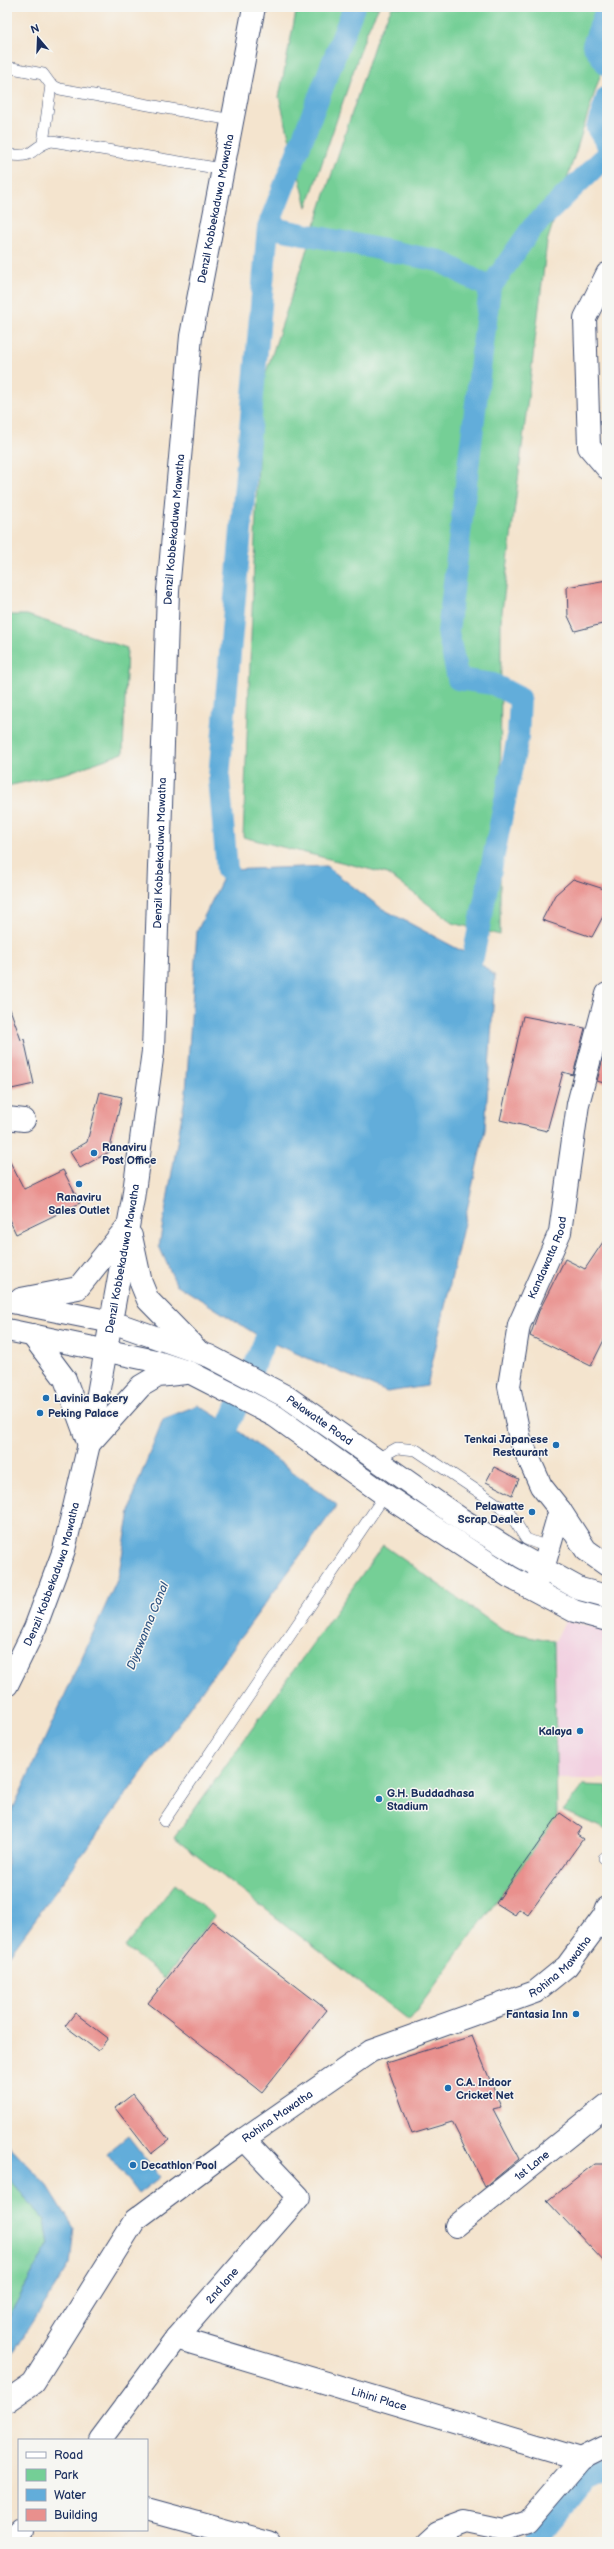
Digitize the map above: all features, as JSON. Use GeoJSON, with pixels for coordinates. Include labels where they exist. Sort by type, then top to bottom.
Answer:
{"type":"FeatureCollection","features":[{"type":"Feature","properties":{"kind":"main road","name":"Denzil Kobbekaduwa Mawatha"},"geometry":{"type":"LineString","coordinates":[[7,1685],[35,1628],[64,1550],[89,1444],[129,1225],[153,1051],[170,567],[191,336],[254,7]]}},
{"type":"Feature","properties":{"kind":"main road"},"geometry":{"type":"LineString","coordinates":[[607,274],[585,318],[589,447],[607,468]]}},
{"type":"Feature","properties":{"kind":"main road","name":"Kandawatta Road"},"geometry":{"type":"LineString","coordinates":[[605,1003],[578,1104],[560,1232],[519,1325],[509,1386],[520,1439],[541,1486],[560,1510],[586,1550],[607,1565]]}},
{"type":"Feature","properties":{"kind":"main road"},"geometry":{"type":"LineString","coordinates":[[8,1301],[78,1288],[129,1225]]}},
{"type":"Feature","properties":{"kind":"main road"},"geometry":{"type":"LineString","coordinates":[[129,1225],[141,1283],[148,1300],[205,1354]]}},
{"type":"Feature","properties":{"kind":"main road","name":"Pelawatte Road"},"geometry":{"type":"LineString","coordinates":[[8,1301],[112,1322],[205,1354],[287,1396],[461,1519],[523,1547],[543,1569],[580,1589],[607,1596]]}},
{"type":"Feature","properties":{"kind":"main road"},"geometry":{"type":"LineString","coordinates":[[17,1334],[106,1350],[151,1360],[194,1375],[274,1416],[385,1495],[510,1576],[574,1611],[607,1620]]}},
{"type":"Feature","properties":{"kind":"main road"},"geometry":{"type":"LineString","coordinates":[[17,1334],[65,1380],[89,1444],[141,1386],[158,1376],[194,1375]]}},
{"type":"Feature","properties":{"kind":"main road"},"geometry":{"type":"LineString","coordinates":[[532,1589],[543,1569],[560,1510]]}},
{"type":"Feature","properties":{"kind":"main road","name":"Rohina Mawatha"},"geometry":{"type":"LineString","coordinates":[[7,2401],[33,2383],[136,2220],[244,2139],[371,2051],[536,1992],[567,1966],[604,1916],[607,1908]]}},
{"type":"Feature","properties":{"kind":"main road","name":"1st Lane"},"geometry":{"type":"LineString","coordinates":[[456,2226],[607,2105]]}},
{"type":"Feature","properties":{"kind":"main road","name":"2nd lane"},"geometry":{"type":"LineString","coordinates":[[101,2439],[176,2338],[299,2196],[244,2139]]}},
{"type":"Feature","properties":{"kind":"main road","name":"Lihini Place"},"geometry":{"type":"LineString","coordinates":[[176,2338],[581,2459]]}},
{"type":"Feature","properties":{"kind":"main road"},"geometry":{"type":"LineString","coordinates":[[427,2542],[438,2532],[465,2522],[503,2530],[526,2522],[581,2459],[607,2446]]}},
{"type":"Feature","properties":{"kind":"main road"},"geometry":{"type":"LineString","coordinates":[[148,2509],[268,2542]]}},
{"type":"Feature","properties":{"kind":"main road"},"geometry":{"type":"LineString","coordinates":[[9,2542],[20,2531]]}},
{"type":"Feature","properties":{"kind":"lane"},"geometry":{"type":"LineString","coordinates":[[7,67],[43,74],[51,85],[60,89],[232,120]]}},
{"type":"Feature","properties":{"kind":"lane"},"geometry":{"type":"LineString","coordinates":[[43,143],[51,85]]}},
{"type":"Feature","properties":{"kind":"lane"},"geometry":{"type":"LineString","coordinates":[[7,154],[22,157],[31,154],[43,143],[52,141],[222,168]]}},
{"type":"Feature","properties":{"kind":"lane"},"geometry":{"type":"LineString","coordinates":[[376,1459],[397,1448],[416,1450],[509,1512],[523,1547],[510,1576]]}},
{"type":"Feature","properties":{"kind":"lane"},"geometry":{"type":"LineString","coordinates":[[164,1821],[385,1495]]}},
{"type":"Feature","properties":{"kind":"lane"},"geometry":{"type":"LineString","coordinates":[[523,1547],[550,1548]]}},
{"type":"Feature","properties":{"kind":"shaded area"},"geometry":{"type":"Polygon","coordinates":[[[565,1621],[607,1630],[607,1779],[557,1779],[555,1641],[565,1621]]]}},
{"type":"Feature","properties":{"kind":"green space"},"geometry":{"type":"Polygon","coordinates":[[[297,7],[379,7],[367,31],[307,207],[279,97],[297,7]]]}},
{"type":"Feature","properties":{"kind":"green space"},"geometry":{"type":"Polygon","coordinates":[[[392,7],[607,7],[607,54],[547,242],[501,620],[500,935],[453,923],[388,874],[243,837],[261,388],[377,37],[392,7]]]}},
{"type":"Feature","properties":{"kind":"green space"},"geometry":{"type":"Polygon","coordinates":[[[7,615],[27,615],[127,648],[123,753],[67,773],[7,786],[7,615]]]}},
{"type":"Feature","properties":{"kind":"green space","name":"G.H. Buddadhasa Stadium"},"geometry":{"type":"Polygon","coordinates":[[[383,1545],[504,1631],[554,1641],[557,1818],[409,2021],[174,1838],[383,1545]]]}},
{"type":"Feature","properties":{"kind":"green space"},"geometry":{"type":"Polygon","coordinates":[[[583,1785],[607,1786],[607,1830],[563,1811],[583,1785]]]}},
{"type":"Feature","properties":{"kind":"green space"},"geometry":{"type":"Polygon","coordinates":[[[175,1884],[214,1916],[165,1978],[125,1947],[175,1884]]]}},
{"type":"Feature","properties":{"kind":"green space"},"geometry":{"type":"Polygon","coordinates":[[[7,2177],[45,2220],[49,2243],[7,2320],[7,2177]]]}},
{"type":"Feature","properties":{"kind":"water"},"geometry":{"type":"Polygon","coordinates":[[[326,866],[381,908],[473,957],[495,976],[485,1130],[427,1386],[387,1392],[265,1340],[176,1284],[159,1246],[186,1092],[197,931],[227,870],[326,866]]]}},
{"type":"Feature","properties":{"kind":"water"},"geometry":{"type":"Polygon","coordinates":[[[198,1405],[229,1424],[337,1505],[7,1958],[7,1822],[118,1578],[133,1495],[163,1419],[198,1405]]]}},
{"type":"Feature","properties":{"kind":"water","name":"Decathlon Pool"},"geometry":{"type":"Polygon","coordinates":[[[128,2136],[160,2177],[138,2194],[107,2153],[128,2136]]]}},
{"type":"Feature","properties":{"kind":"water"},"geometry":{"type":"Polygon","coordinates":[[[7,2143],[48,2186],[74,2228],[70,2264],[7,2363],[7,2320],[49,2243],[45,2220],[7,2177],[7,2143]]]}},
{"type":"Feature","properties":{"kind":"building"},"geometry":{"type":"Polygon","coordinates":[[[607,580],[606,623],[575,631],[568,616],[567,587],[607,580]]]}},
{"type":"Feature","properties":{"kind":"building"},"geometry":{"type":"Polygon","coordinates":[[[573,879],[607,890],[607,909],[592,937],[542,920],[555,895],[573,879]]]}},
{"type":"Feature","properties":{"kind":"building"},"geometry":{"type":"Polygon","coordinates":[[[7,1009],[10,1009],[21,1040],[24,1039],[34,1084],[7,1090],[7,1009]]]}},
{"type":"Feature","properties":{"kind":"building"},"geometry":{"type":"Polygon","coordinates":[[[523,1016],[585,1028],[573,1075],[563,1072],[547,1131],[500,1120],[523,1016]]]}},
{"type":"Feature","properties":{"kind":"building"},"geometry":{"type":"Polygon","coordinates":[[[607,1043],[607,1084],[597,1081],[607,1043]]]}},
{"type":"Feature","properties":{"kind":"building"},"geometry":{"type":"Polygon","coordinates":[[[100,1092],[122,1097],[109,1152],[80,1168],[70,1152],[87,1142],[100,1092]]]}},
{"type":"Feature","properties":{"kind":"building"},"geometry":{"type":"Polygon","coordinates":[[[7,1156],[24,1189],[63,1170],[80,1203],[16,1234],[7,1215],[7,1156]]]}},
{"type":"Feature","properties":{"kind":"building"},"geometry":{"type":"Polygon","coordinates":[[[607,1236],[607,1334],[591,1366],[530,1336],[539,1311],[565,1259],[585,1269],[607,1236]]]}},
{"type":"Feature","properties":{"kind":"building"},"geometry":{"type":"Polygon","coordinates":[[[494,1467],[519,1479],[512,1495],[486,1482],[494,1467]]]}},
{"type":"Feature","properties":{"kind":"building"},"geometry":{"type":"Polygon","coordinates":[[[560,1813],[582,1828],[577,1835],[583,1839],[528,1915],[519,1909],[515,1915],[496,1903],[560,1813]]]}},
{"type":"Feature","properties":{"kind":"building"},"geometry":{"type":"Polygon","coordinates":[[[212,1921],[327,2010],[262,2092],[148,2003],[212,1921]]]}},
{"type":"Feature","properties":{"kind":"building"},"geometry":{"type":"Polygon","coordinates":[[[75,2013],[108,2038],[98,2051],[65,2026],[75,2013]]]}},
{"type":"Feature","properties":{"kind":"building"},"geometry":{"type":"Polygon","coordinates":[[[472,2036],[501,2107],[493,2109],[519,2159],[485,2187],[452,2122],[412,2134],[386,2063],[472,2036]]]}},
{"type":"Feature","properties":{"kind":"building"},"geometry":{"type":"Polygon","coordinates":[[[133,2094],[169,2140],[151,2154],[115,2108],[133,2094]]]}},
{"type":"Feature","properties":{"kind":"building"},"geometry":{"type":"Polygon","coordinates":[[[594,2164],[607,2164],[607,2265],[547,2201],[594,2164]]]}},
{"type":"Feature","properties":{"kind":"waterway"},"geometry":{"type":"LineString","coordinates":[[227,870],[219,777],[268,227],[354,7]]}},
{"type":"Feature","properties":{"kind":"waterway"},"geometry":{"type":"LineString","coordinates":[[607,7],[593,45],[607,65]]}},
{"type":"Feature","properties":{"kind":"waterway"},"geometry":{"type":"LineString","coordinates":[[607,97],[597,128],[607,144]]}},
{"type":"Feature","properties":{"kind":"waterway"},"geometry":{"type":"LineString","coordinates":[[490,288],[532,228],[607,155]]}},
{"type":"Feature","properties":{"kind":"waterway"},"geometry":{"type":"LineString","coordinates":[[268,227],[440,261],[490,288],[448,632],[458,679],[493,684],[520,698],[518,737],[473,957]]}},
{"type":"Feature","properties":{"kind":"waterway","name":"Diyawanna Canal"},"geometry":{"type":"LineString","coordinates":[[218,1451],[265,1340]]}},
{"type":"Feature","properties":{"kind":"waterway"},"geometry":{"type":"LineString","coordinates":[[535,2542],[586,2479],[607,2469]]}},
{"type":"Feature","properties":{"kind":"place","name":"Ranaviru Post Office"},"geometry":{"type":"Point","coordinates":[94,1153]}},
{"type":"Feature","properties":{"kind":"place","name":"Ranaviru Sales Outlet"},"geometry":{"type":"Point","coordinates":[79,1184]}},
{"type":"Feature","properties":{"kind":"place","name":"Lavinia Bakery"},"geometry":{"type":"Point","coordinates":[46,1398]}},
{"type":"Feature","properties":{"kind":"place","name":"Peking Palace"},"geometry":{"type":"Point","coordinates":[40,1413]}},
{"type":"Feature","properties":{"kind":"place","name":"Tenkai Japanese Restaurant"},"geometry":{"type":"Point","coordinates":[556,1445]}},
{"type":"Feature","properties":{"kind":"place","name":"Pelawatte Scrap Dealer"},"geometry":{"type":"Point","coordinates":[532,1512]}},
{"type":"Feature","properties":{"kind":"place","name":"Kalaya"},"geometry":{"type":"Point","coordinates":[580,1731]}},
{"type":"Feature","properties":{"kind":"place","name":"G.H. Buddadhasa Stadium"},"geometry":{"type":"Point","coordinates":[379,1799]}},
{"type":"Feature","properties":{"kind":"place","name":"Fantasia Inn"},"geometry":{"type":"Point","coordinates":[576,2014]}},
{"type":"Feature","properties":{"kind":"place","name":"C.A. Indoor Cricket Net"},"geometry":{"type":"Point","coordinates":[448,2088]}},
{"type":"Feature","properties":{"kind":"place","name":"Decathlon Pool"},"geometry":{"type":"Point","coordinates":[133,2165]}}]}
